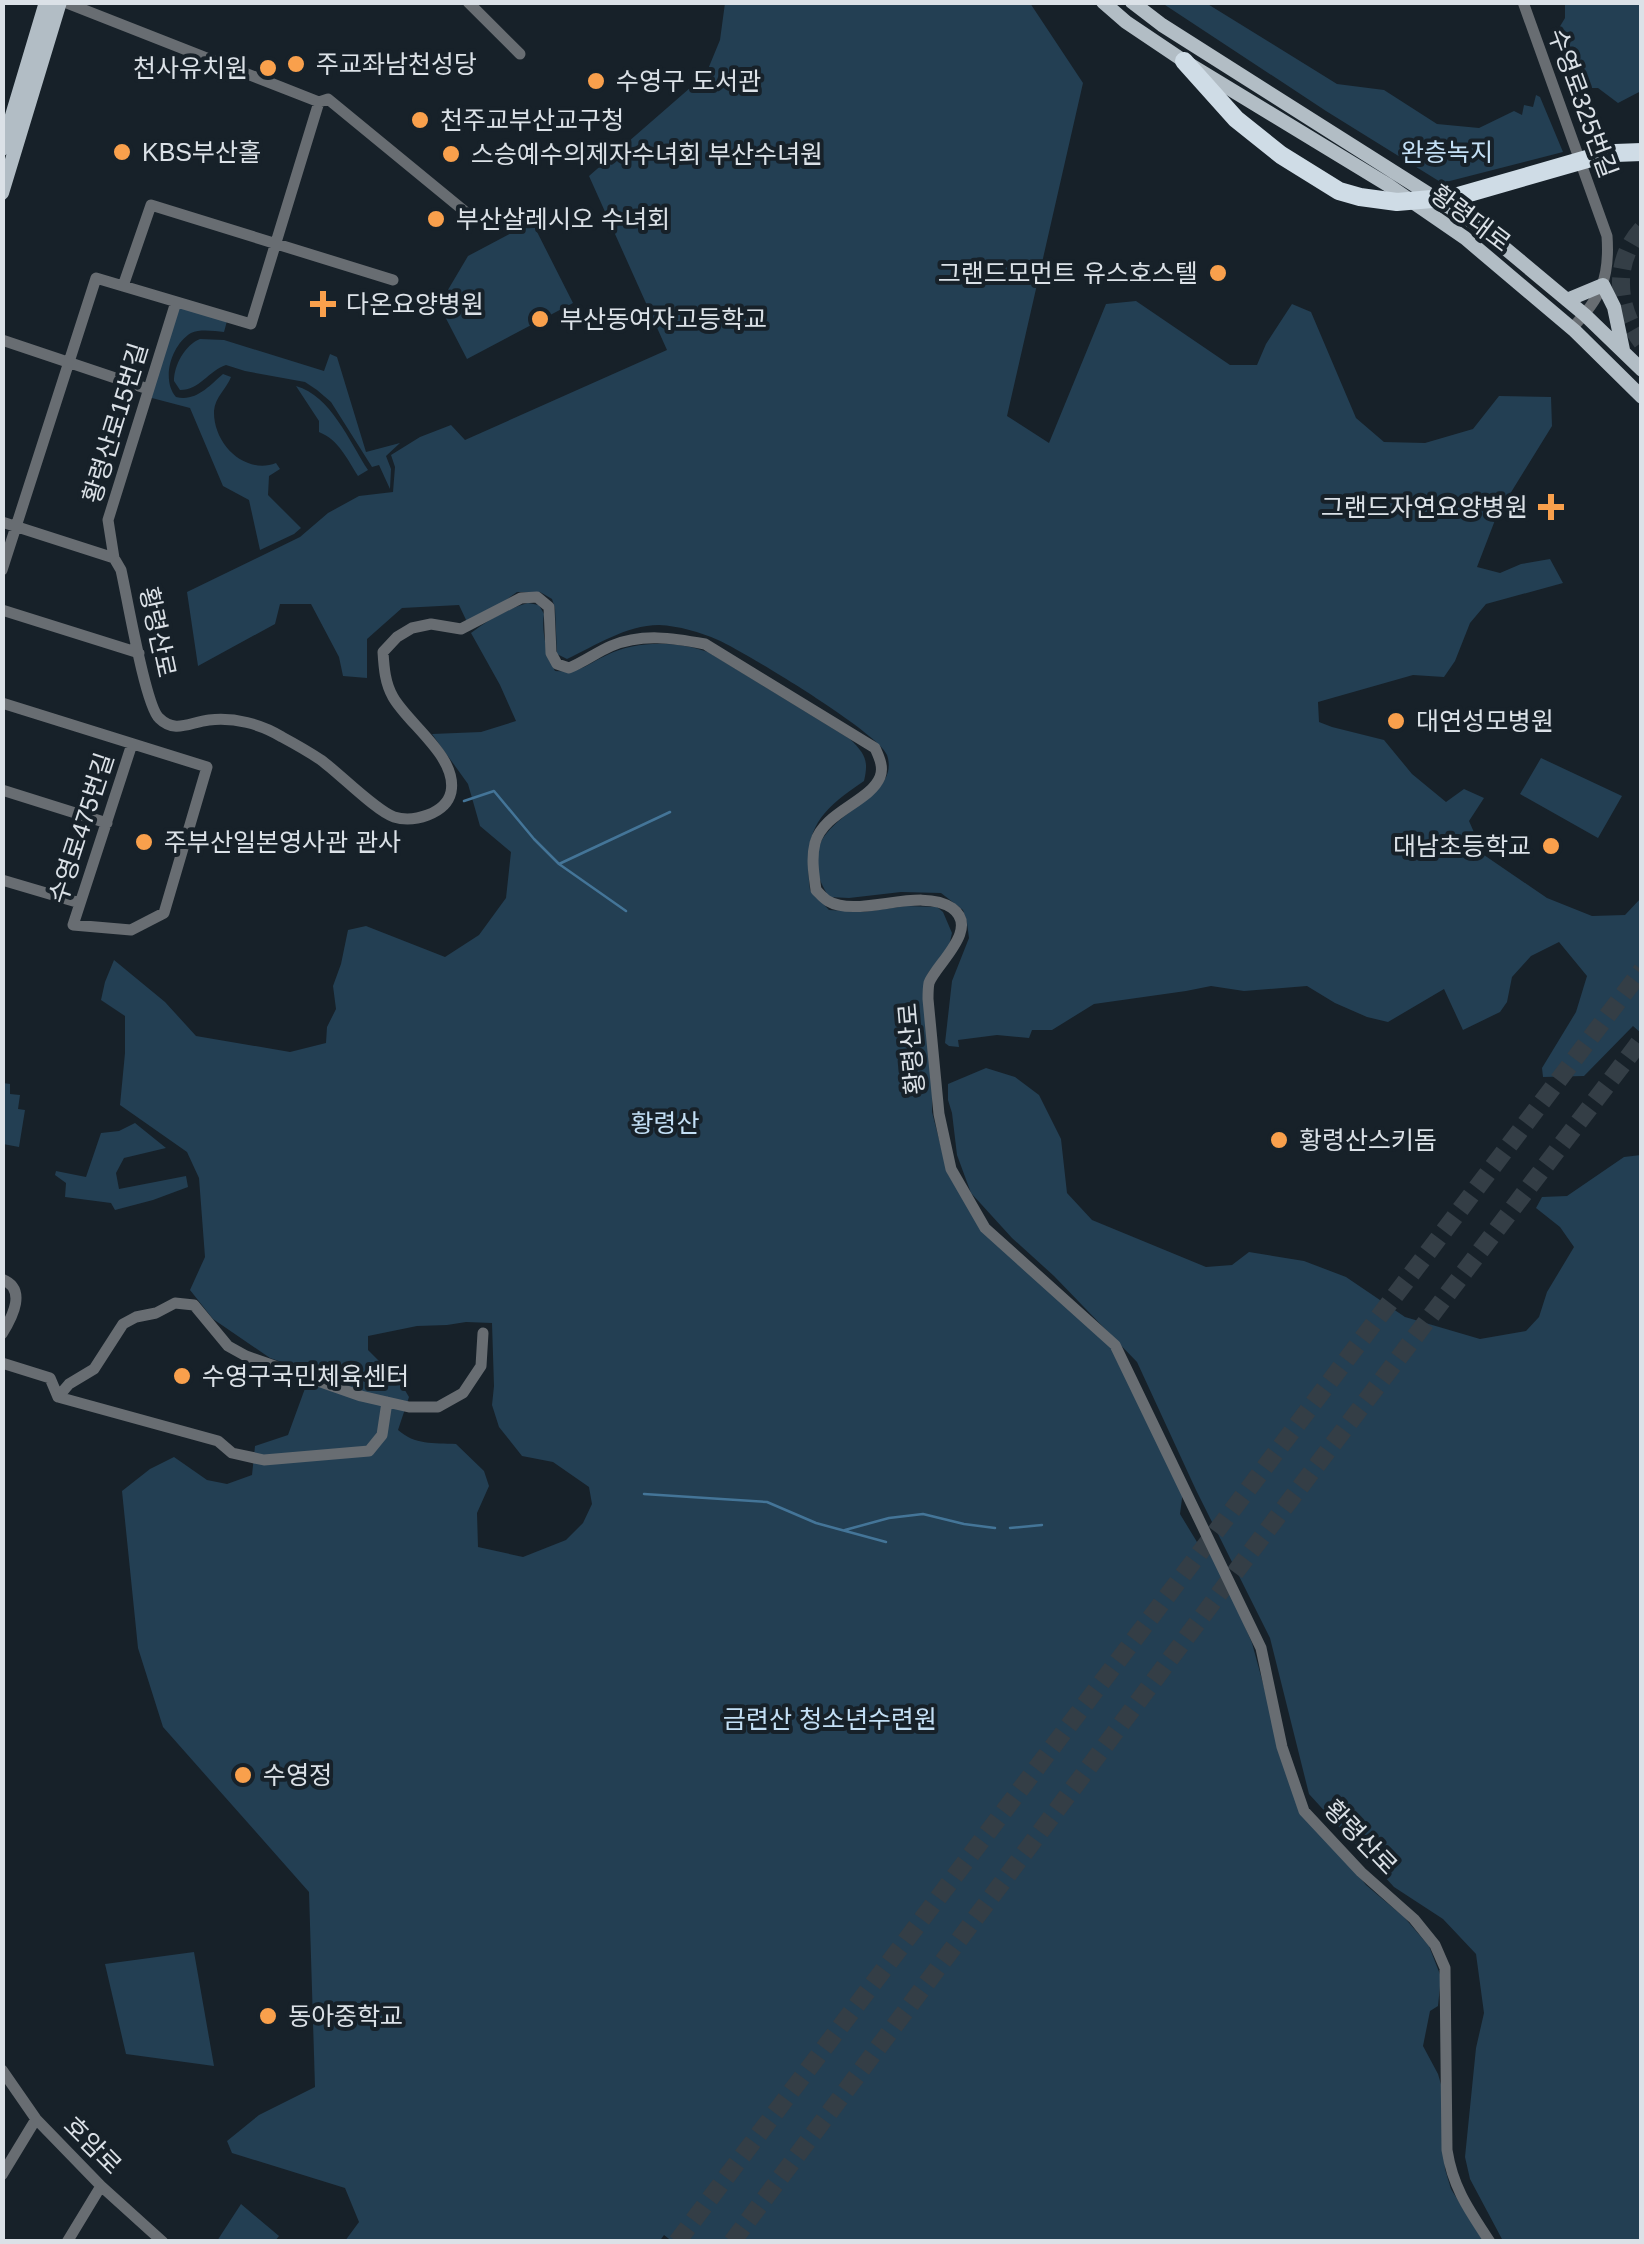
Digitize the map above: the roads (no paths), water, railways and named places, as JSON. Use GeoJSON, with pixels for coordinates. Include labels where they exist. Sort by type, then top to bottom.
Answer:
{"type":"FeatureCollection","features":[{"type":"Feature","properties":{"kind":"highway"},"geometry":{"type":"LineString","coordinates":[[1184,61],[1236,119],[1292,163],[1340,191],[1360,197],[1397,202],[1456,196],[1615,153],[1642,152]]}},
{"type":"Feature","properties":{"kind":"main road"},"geometry":{"type":"LineString","coordinates":[[2,149],[46,2]]}},
{"type":"Feature","properties":{"kind":"main road"},"geometry":{"type":"LineString","coordinates":[[2,193],[62,2]]}},
{"type":"Feature","properties":{"kind":"main road","name":"황령대로"},"geometry":{"type":"LineString","coordinates":[[1103,2],[1184,61],[1357,166],[1464,238],[1572,328],[1642,397]]}},
{"type":"Feature","properties":{"kind":"main road","name":"황령대로"},"geometry":{"type":"LineString","coordinates":[[1132,2],[1162,25],[1476,224],[1567,300],[1642,370]]}},
{"type":"Feature","properties":{"kind":"main road"},"geometry":{"type":"LineString","coordinates":[[1567,300],[1604,285],[1614,307],[1623,351]]}},
{"type":"Feature","properties":{"kind":"street"},"geometry":{"type":"LineString","coordinates":[[62,2],[319,102],[328,100],[468,214]]}},
{"type":"Feature","properties":{"kind":"street"},"geometry":{"type":"LineString","coordinates":[[468,2],[520,54]]}},
{"type":"Feature","properties":{"kind":"street","name":"수영로325번길"},"geometry":{"type":"LineString","coordinates":[[1522,2],[1602,221],[1608,247],[1604,285]]}},
{"type":"Feature","properties":{"kind":"street"},"geometry":{"type":"LineString","coordinates":[[2,570],[96,278],[251,324],[319,102]]}},
{"type":"Feature","properties":{"kind":"street"},"geometry":{"type":"LineString","coordinates":[[124,286],[151,205],[393,280]]}},
{"type":"Feature","properties":{"kind":"street"},"geometry":{"type":"LineString","coordinates":[[1572,328],[1593,305],[1604,285]]}},
{"type":"Feature","properties":{"kind":"street","name":"황령산로15번길"},"geometry":{"type":"LineString","coordinates":[[114,558],[108,520],[176,302]]}},
{"type":"Feature","properties":{"kind":"street"},"geometry":{"type":"LineString","coordinates":[[2,340],[148,390]]}},
{"type":"Feature","properties":{"kind":"street"},"geometry":{"type":"LineString","coordinates":[[2,522],[114,558]]}},
{"type":"Feature","properties":{"kind":"street","name":"황령산로"},"geometry":{"type":"LineString","coordinates":[[114,558],[122,570],[148,697],[157,717],[172,726],[209,720],[240,721],[268,728],[321,760],[391,816],[411,820],[430,814],[448,801],[452,790],[443,758],[393,698],[384,677],[383,652],[412,628],[430,624],[462,629],[521,598],[537,597],[548,607],[551,652],[558,664],[569,668],[633,638],[673,638],[705,644],[875,748],[882,765],[880,779],[830,820],[816,840],[812,865],[816,890],[830,903],[933,901],[952,909],[959,918],[958,940],[930,982],[928,999],[939,1114],[951,1170],[985,1228],[1114,1344],[1261,1648],[1282,1746],[1304,1811],[1361,1872],[1414,1919],[1435,1945],[1445,1968],[1446,2150],[1450,2173],[1461,2198],[1490,2242]]}},
{"type":"Feature","properties":{"kind":"street"},"geometry":{"type":"LineString","coordinates":[[2,610],[139,652]]}},
{"type":"Feature","properties":{"kind":"street","name":"수영로475번길"},"geometry":{"type":"LineString","coordinates":[[2,704],[207,767],[164,913],[131,930],[73,926],[132,744]]}},
{"type":"Feature","properties":{"kind":"street"},"geometry":{"type":"LineString","coordinates":[[2,790],[106,823]]}},
{"type":"Feature","properties":{"kind":"street"},"geometry":{"type":"LineString","coordinates":[[2,880],[80,903]]}},
{"type":"Feature","properties":{"kind":"street"},"geometry":{"type":"LineString","coordinates":[[2,1278],[15,1289],[15,1308],[2,1334]]}},
{"type":"Feature","properties":{"kind":"street"},"geometry":{"type":"LineString","coordinates":[[58,1397],[68,1384],[94,1369],[123,1324],[175,1303],[194,1306],[228,1346],[246,1356],[361,1396],[408,1406],[438,1408],[462,1392],[481,1366],[483,1333]]}},
{"type":"Feature","properties":{"kind":"street"},"geometry":{"type":"LineString","coordinates":[[2,1363],[50,1378],[58,1397]]}},
{"type":"Feature","properties":{"kind":"street"},"geometry":{"type":"LineString","coordinates":[[58,1397],[218,1442],[232,1453],[264,1460],[369,1451],[382,1435],[387,1402]]}},
{"type":"Feature","properties":{"kind":"street","name":"호암로"},"geometry":{"type":"LineString","coordinates":[[2,2070],[36,2119],[100,2186],[164,2242]]}},
{"type":"Feature","properties":{"kind":"street"},"geometry":{"type":"LineString","coordinates":[[2,2175],[36,2119]]}},
{"type":"Feature","properties":{"kind":"street"},"geometry":{"type":"LineString","coordinates":[[67,2242],[100,2186]]}},
{"type":"Feature","properties":{"kind":"waterway"},"geometry":{"type":"LineString","coordinates":[[464,801],[494,791],[559,864],[626,911]]}},
{"type":"Feature","properties":{"kind":"waterway"},"geometry":{"type":"LineString","coordinates":[[559,864],[670,812]]}},
{"type":"Feature","properties":{"kind":"waterway"},"geometry":{"type":"LineString","coordinates":[[644,1494],[767,1502],[816,1523],[886,1542]]}},
{"type":"Feature","properties":{"kind":"waterway"},"geometry":{"type":"LineString","coordinates":[[845,1530],[923,1514],[995,1528]]}},
{"type":"Feature","properties":{"kind":"waterway"},"geometry":{"type":"LineString","coordinates":[[1010,1528],[1042,1525]]}},
{"type":"Feature","properties":{"kind":"tunnel"},"geometry":{"type":"LineString","coordinates":[[1642,229],[1626,256],[1621,285],[1627,315],[1642,342]]}},
{"type":"Feature","properties":{"kind":"tunnel"},"geometry":{"type":"LineString","coordinates":[[677,2242],[1642,970]]}},
{"type":"Feature","properties":{"kind":"tunnel"},"geometry":{"type":"LineString","coordinates":[[732,2242],[1642,1039]]}},
{"type":"Feature","properties":{"kind":"place","name":"주교좌남천성당"},"geometry":{"type":"Point","coordinates":[296,64]}},
{"type":"Feature","properties":{"kind":"place","name":"천사유치원"},"geometry":{"type":"Point","coordinates":[268,68]}},
{"type":"Feature","properties":{"kind":"place","name":"수영구 도서관"},"geometry":{"type":"Point","coordinates":[596,81]}},
{"type":"Feature","properties":{"kind":"place","name":"천주교부산교구청"},"geometry":{"type":"Point","coordinates":[420,120]}},
{"type":"Feature","properties":{"kind":"place","name":"KBS부산홀"},"geometry":{"type":"Point","coordinates":[122,152]}},
{"type":"Feature","properties":{"kind":"place","name":"스승예수의제자수녀회 부산수녀원"},"geometry":{"type":"Point","coordinates":[451,154]}},
{"type":"Feature","properties":{"kind":"place","name":"부산살레시오 수녀회"},"geometry":{"type":"Point","coordinates":[436,219]}},
{"type":"Feature","properties":{"kind":"place","name":"그랜드모먼트 유스호스텔"},"geometry":{"type":"Point","coordinates":[1218,273]}},
{"type":"Feature","properties":{"kind":"place","name":"다온요양병원"},"geometry":{"type":"Point","coordinates":[323,304]}},
{"type":"Feature","properties":{"kind":"place","name":"부산동여자고등학교"},"geometry":{"type":"Point","coordinates":[540,319]}},
{"type":"Feature","properties":{"kind":"place","name":"그랜드자연요양병원"},"geometry":{"type":"Point","coordinates":[1551,507]}},
{"type":"Feature","properties":{"kind":"place","name":"대연성모병원"},"geometry":{"type":"Point","coordinates":[1396,721]}},
{"type":"Feature","properties":{"kind":"place","name":"주부산일본영사관 관사"},"geometry":{"type":"Point","coordinates":[144,842]}},
{"type":"Feature","properties":{"kind":"place","name":"대남초등학교"},"geometry":{"type":"Point","coordinates":[1551,846]}},
{"type":"Feature","properties":{"kind":"place","name":"황령산스키돔"},"geometry":{"type":"Point","coordinates":[1279,1140]}},
{"type":"Feature","properties":{"kind":"place","name":"수영구국민체육센터"},"geometry":{"type":"Point","coordinates":[182,1376]}},
{"type":"Feature","properties":{"kind":"place","name":"수영정"},"geometry":{"type":"Point","coordinates":[243,1775]}},
{"type":"Feature","properties":{"kind":"place","name":"동아중학교"},"geometry":{"type":"Point","coordinates":[268,2016]}},
{"type":"Feature","properties":{"kind":"park label","name":"완층녹지"},"geometry":{"type":"Point","coordinates":[1447,152]}},
{"type":"Feature","properties":{"kind":"park label","name":"황령산"},"geometry":{"type":"Point","coordinates":[665,1123]}},
{"type":"Feature","properties":{"kind":"park label","name":"금련산 청소년수련원"},"geometry":{"type":"Point","coordinates":[830,1719]}}]}
